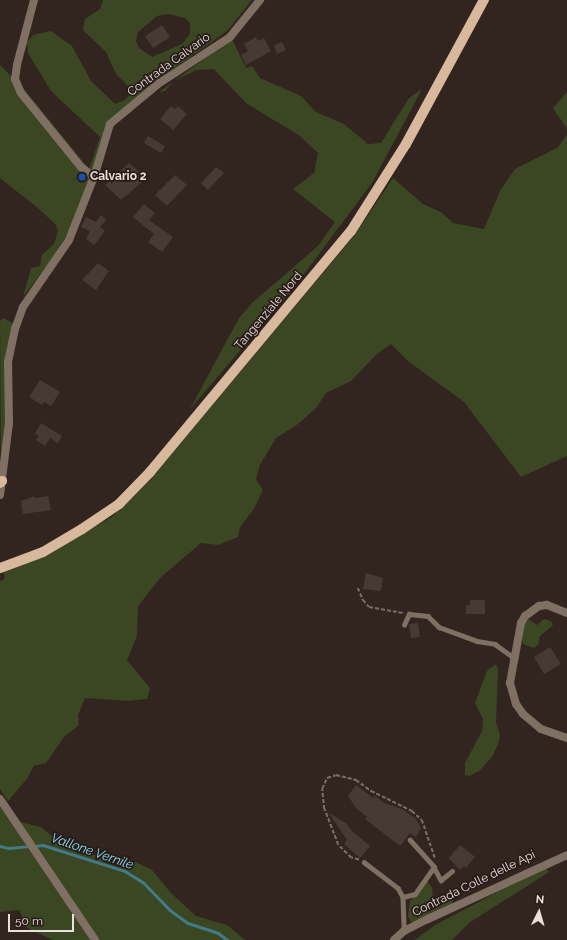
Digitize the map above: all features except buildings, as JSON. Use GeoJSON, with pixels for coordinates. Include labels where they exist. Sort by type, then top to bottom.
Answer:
{"type":"FeatureCollection","features":[{"type":"Feature","properties":{"kind":"main road","name":"Tangenziale Nord"},"geometry":{"type":"LineString","coordinates":[[0,568],[43,552],[82,529],[119,504],[150,472],[351,231],[406,144],[484,0]]}},
{"type":"Feature","properties":{"kind":"street"},"geometry":{"type":"LineString","coordinates":[[34,0],[16,65],[15,79],[21,93],[81,167],[94,177]]}},
{"type":"Feature","properties":{"kind":"street","name":"Contrada Calvario"},"geometry":{"type":"LineString","coordinates":[[0,495],[3,454],[9,423],[8,362],[15,329],[23,307],[69,240],[94,177],[110,124],[158,84],[230,37],[260,0]]}},
{"type":"Feature","properties":{"kind":"street"},"geometry":{"type":"LineString","coordinates":[[567,613],[547,605],[530,610],[521,623],[510,683],[516,704],[522,714],[541,728],[567,738]]}},
{"type":"Feature","properties":{"kind":"street"},"geometry":{"type":"LineString","coordinates":[[0,799],[95,940]]}},
{"type":"Feature","properties":{"kind":"street","name":"Contrada Colle delle Api"},"geometry":{"type":"LineString","coordinates":[[394,940],[404,931],[567,854]]}},
{"type":"Feature","properties":{"kind":"lane"},"geometry":{"type":"LineString","coordinates":[[404,625],[409,614],[428,616],[439,627],[456,634],[495,644],[514,658]]}},
{"type":"Feature","properties":{"kind":"lane"},"geometry":{"type":"LineString","coordinates":[[410,840],[434,867],[441,880],[452,871]]}},
{"type":"Feature","properties":{"kind":"lane"},"geometry":{"type":"LineString","coordinates":[[364,862],[398,888],[403,897],[404,931]]}},
{"type":"Feature","properties":{"kind":"lane"},"geometry":{"type":"LineString","coordinates":[[403,897],[415,894],[434,867]]}},
{"type":"Feature","properties":{"kind":"path"},"geometry":{"type":"LineString","coordinates":[[358,588],[363,600],[370,607],[409,614]]}},
{"type":"Feature","properties":{"kind":"path"},"geometry":{"type":"LineString","coordinates":[[364,862],[352,858],[338,845],[324,809],[322,789],[327,778],[336,775],[346,776],[371,791],[412,811],[422,820],[434,854],[436,864],[434,867]]}},
{"type":"Feature","properties":{"kind":"green space"},"geometry":{"type":"Polygon","coordinates":[[[103,0],[252,0],[227,31],[150,86],[118,113],[75,219],[58,251],[23,297],[31,268],[40,266],[42,255],[54,244],[58,231],[56,225],[39,209],[0,178],[0,65],[25,90],[89,169],[100,137],[51,91],[28,53],[27,42],[33,35],[51,31],[72,46],[91,81],[115,104],[125,100],[133,91],[116,74],[106,52],[83,30],[85,19],[100,9],[103,0]],[[168,14],[157,16],[138,32],[136,41],[139,48],[152,57],[182,44],[190,34],[190,23],[185,18],[168,14]]]}},
{"type":"Feature","properties":{"kind":"green space"},"geometry":{"type":"Polygon","coordinates":[[[232,39],[246,68],[252,66],[260,78],[301,96],[316,112],[344,124],[368,144],[381,143],[409,98],[422,89],[372,183],[292,290],[190,409],[239,318],[252,303],[318,246],[335,222],[293,189],[314,173],[318,153],[300,136],[246,103],[214,69],[196,70],[174,81],[232,39]]]}},
{"type":"Feature","properties":{"kind":"green space"},"geometry":{"type":"Polygon","coordinates":[[[174,81],[165,91],[159,92],[174,81]]]}},
{"type":"Feature","properties":{"kind":"green space"},"geometry":{"type":"Polygon","coordinates":[[[567,92],[567,129],[553,108],[567,92]]]}},
{"type":"Feature","properties":{"kind":"green space"},"geometry":{"type":"Polygon","coordinates":[[[567,135],[567,456],[521,477],[464,402],[408,361],[391,344],[377,354],[351,381],[326,393],[316,408],[298,424],[276,438],[260,465],[256,479],[263,490],[254,509],[240,527],[238,537],[218,545],[201,543],[161,577],[138,606],[137,636],[127,660],[150,688],[147,699],[128,701],[85,698],[78,715],[79,725],[64,737],[46,763],[34,766],[26,780],[8,801],[0,789],[0,581],[5,579],[3,570],[77,537],[113,516],[173,452],[354,236],[393,178],[423,204],[441,212],[453,223],[484,229],[500,191],[515,169],[557,148],[567,135]]]}},
{"type":"Feature","properties":{"kind":"green space"},"geometry":{"type":"Polygon","coordinates":[[[3,318],[14,324],[7,419],[1,458],[0,321],[3,318]]]}},
{"type":"Feature","properties":{"kind":"green space"},"geometry":{"type":"Polygon","coordinates":[[[529,619],[537,625],[544,619],[551,621],[553,625],[540,636],[538,645],[534,648],[523,644],[522,638],[524,623],[529,619]]]}},
{"type":"Feature","properties":{"kind":"green space"},"geometry":{"type":"Polygon","coordinates":[[[496,664],[498,669],[496,722],[500,734],[499,742],[492,757],[479,771],[469,776],[465,775],[465,763],[482,731],[483,719],[475,703],[487,671],[496,664]]]}},
{"type":"Feature","properties":{"kind":"green space"},"geometry":{"type":"Polygon","coordinates":[[[0,804],[12,820],[41,827],[61,844],[101,857],[123,857],[151,869],[171,893],[196,916],[227,925],[245,940],[53,940],[27,928],[19,910],[0,912],[0,804]]]}},
{"type":"Feature","properties":{"kind":"green space"},"geometry":{"type":"Polygon","coordinates":[[[545,867],[549,872],[469,923],[452,940],[415,940],[435,925],[545,867]]]}},
{"type":"Feature","properties":{"kind":"green space"},"geometry":{"type":"Polygon","coordinates":[[[427,881],[432,887],[433,898],[453,898],[452,904],[416,922],[411,922],[408,916],[410,901],[427,881]]]}},
{"type":"Feature","properties":{"kind":"waterway","name":"Vallone Vernile"},"geometry":{"type":"LineString","coordinates":[[34,846],[43,845],[125,871],[144,883],[170,910],[188,923],[218,933],[228,940]]}},
{"type":"Feature","properties":{"kind":"waterway","name":"Vallone Vernile"},"geometry":{"type":"LineString","coordinates":[[0,846],[8,848],[29,846]]}},
{"type":"Feature","properties":{"kind":"place","name":"Calvario 2"},"geometry":{"type":"Point","coordinates":[82,177]}}]}
